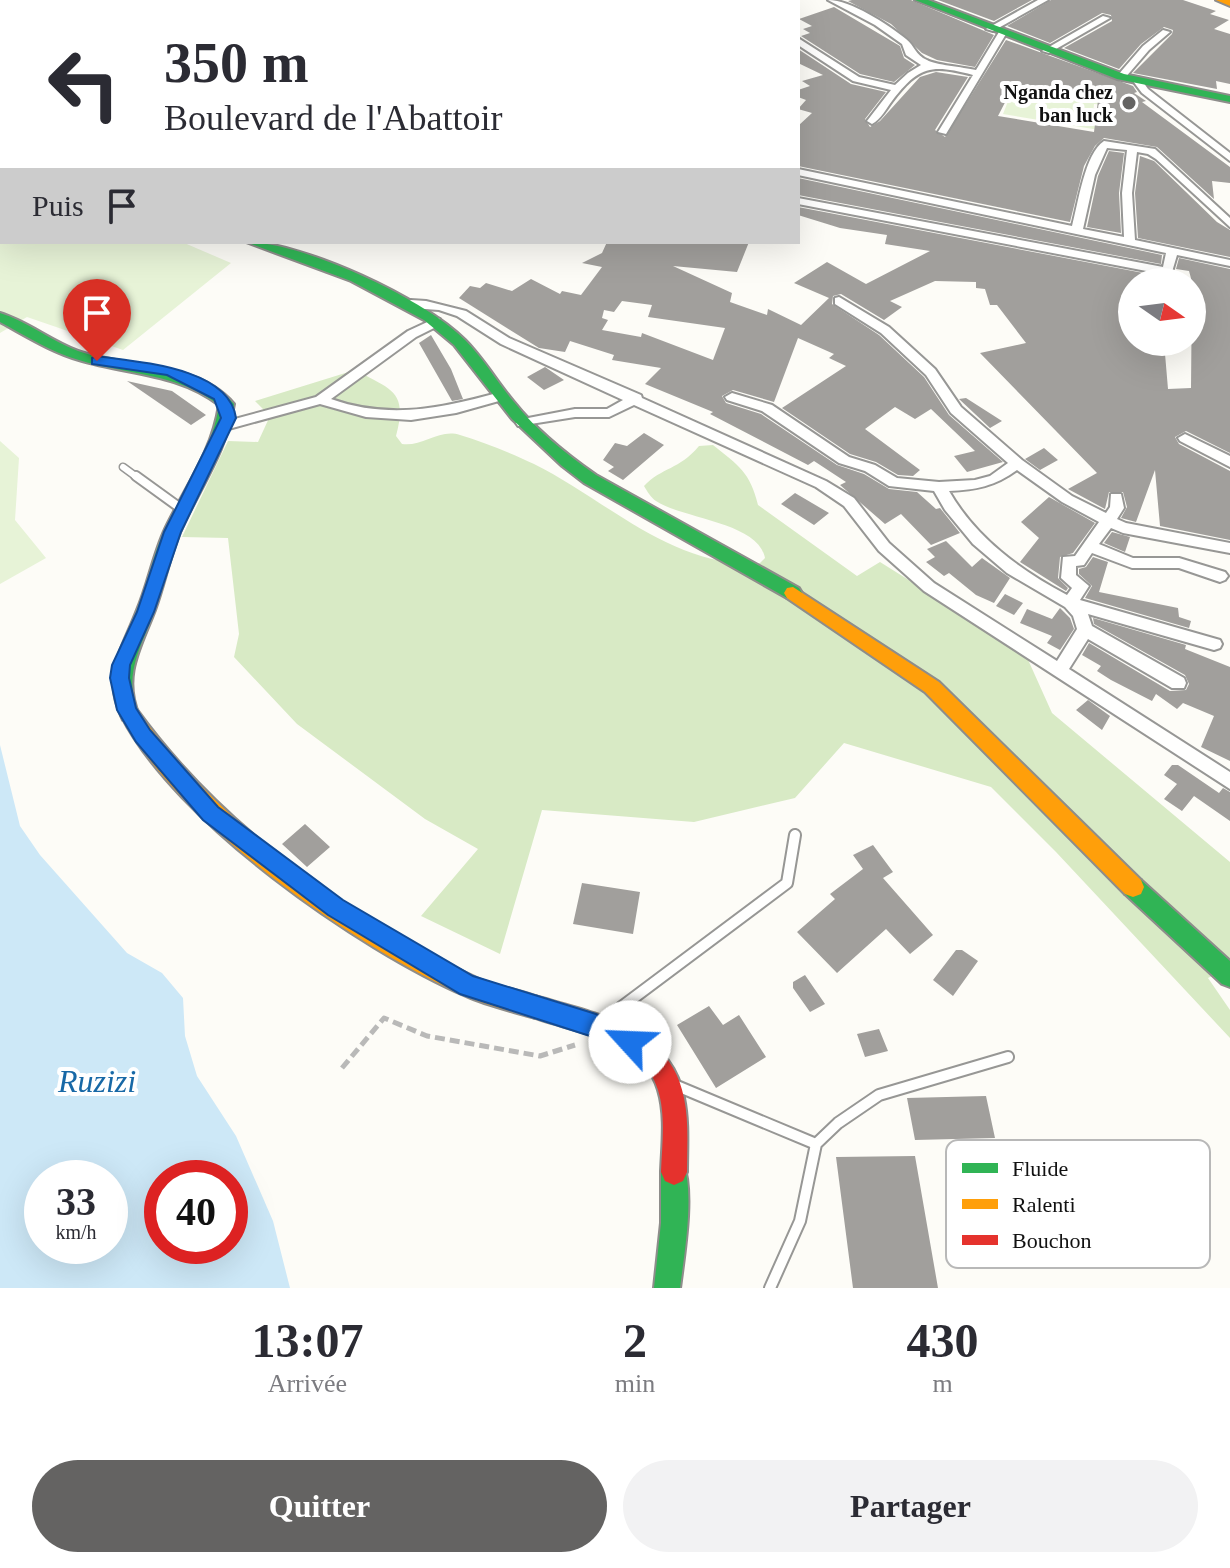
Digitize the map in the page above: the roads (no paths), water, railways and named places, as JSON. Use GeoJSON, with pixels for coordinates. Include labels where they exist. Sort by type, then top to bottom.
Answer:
{"type":"FeatureCollection","features":[{"type":"Feature","properties":{"kind":"street"},"geometry":{"type":"LineString","coordinates":[[832,0],[878,23],[906,43],[910,55],[929,66],[979,74]]}},
{"type":"Feature","properties":{"kind":"street"},"geometry":{"type":"LineString","coordinates":[[920,0],[1046,51],[1130,79],[1230,99]]}},
{"type":"Feature","properties":{"kind":"street"},"geometry":{"type":"LineString","coordinates":[[943,132],[979,74],[996,32],[1044,0]]}},
{"type":"Feature","properties":{"kind":"street"},"geometry":{"type":"LineString","coordinates":[[1221,0],[1230,3]]}},
{"type":"Feature","properties":{"kind":"street"},"geometry":{"type":"LineString","coordinates":[[1046,51],[1106,18]]}},
{"type":"Feature","properties":{"kind":"street"},"geometry":{"type":"LineString","coordinates":[[1130,79],[1166,32]]}},
{"type":"Feature","properties":{"kind":"street"},"geometry":{"type":"LineString","coordinates":[[800,42],[856,79],[898,89]]}},
{"type":"Feature","properties":{"kind":"street"},"geometry":{"type":"LineString","coordinates":[[872,121],[898,89],[929,66]]}},
{"type":"Feature","properties":{"kind":"street"},"geometry":{"type":"LineString","coordinates":[[1130,79],[1230,158]]}},
{"type":"Feature","properties":{"kind":"street"},"geometry":{"type":"LineString","coordinates":[[1077,230],[1090,175],[1102,146],[1110,144],[1160,157],[1230,224]]}},
{"type":"Feature","properties":{"kind":"street"},"geometry":{"type":"LineString","coordinates":[[1130,241],[1127,193],[1132,149]]}},
{"type":"Feature","properties":{"kind":"street"},"geometry":{"type":"LineString","coordinates":[[800,172],[1166,246],[1172,252],[1230,263]]}},
{"type":"Feature","properties":{"kind":"street"},"geometry":{"type":"LineString","coordinates":[[800,201],[1162,271],[1168,270],[1172,252]]}},
{"type":"Feature","properties":{"kind":"street"},"geometry":{"type":"LineString","coordinates":[[258,244],[344,273],[411,304],[471,354],[523,423],[590,479],[799,597],[932,687],[989,740],[1137,891],[1230,976]]}},
{"type":"Feature","properties":{"kind":"street"},"geometry":{"type":"LineString","coordinates":[[839,301],[885,330],[919,360],[956,410],[1017,463],[1067,499],[1123,528],[1230,548]]}},
{"type":"Feature","properties":{"kind":"street"},"geometry":{"type":"LineString","coordinates":[[411,304],[438,304],[461,310],[505,341],[779,462],[849,502],[884,547],[929,587],[1230,781]]}},
{"type":"Feature","properties":{"kind":"street"},"geometry":{"type":"LineString","coordinates":[[0,317],[47,342],[97,361],[170,371],[220,396],[227,404],[225,426],[184,511],[121,665],[120,678],[127,710],[143,736],[210,814],[335,908],[468,986],[604,1030],[649,1052],[669,1084],[674,1223],[667,1288]]}},
{"type":"Feature","properties":{"kind":"street"},"geometry":{"type":"LineString","coordinates":[[225,426],[321,400],[412,334],[436,322]]}},
{"type":"Feature","properties":{"kind":"street"},"geometry":{"type":"LineString","coordinates":[[321,400],[353,414],[385,416],[460,411],[501,396]]}},
{"type":"Feature","properties":{"kind":"street"},"geometry":{"type":"LineString","coordinates":[[732,397],[775,412],[844,460],[870,468],[890,482],[963,487],[995,479],[1017,463]]}},
{"type":"Feature","properties":{"kind":"street"},"geometry":{"type":"LineString","coordinates":[[523,423],[575,413],[609,413],[636,398]]}},
{"type":"Feature","properties":{"kind":"street"},"geometry":{"type":"LineString","coordinates":[[1185,438],[1230,462]]}},
{"type":"Feature","properties":{"kind":"street"},"geometry":{"type":"LineString","coordinates":[[939,487],[949,507],[995,555],[1022,576],[1070,603],[1214,644]]}},
{"type":"Feature","properties":{"kind":"street"},"geometry":{"type":"LineString","coordinates":[[1070,603],[1081,586],[1069,578],[1068,561],[1079,561],[1091,547],[1117,508],[1116,497]]}},
{"type":"Feature","properties":{"kind":"street"},"geometry":{"type":"LineString","coordinates":[[1091,547],[1132,563],[1179,563],[1220,576]]}},
{"type":"Feature","properties":{"kind":"street"},"geometry":{"type":"LineString","coordinates":[[1070,603],[1080,613],[1085,630],[1178,683]]}},
{"type":"Feature","properties":{"kind":"street"},"geometry":{"type":"LineString","coordinates":[[1060,669],[1085,630]]}},
{"type":"Feature","properties":{"kind":"lane"},"geometry":{"type":"LineString","coordinates":[[123,467],[184,511]]}},
{"type":"Feature","properties":{"kind":"lane"},"geometry":{"type":"LineString","coordinates":[[604,1030],[653,978],[723,934],[787,883],[795,835]]}},
{"type":"Feature","properties":{"kind":"lane"},"geometry":{"type":"LineString","coordinates":[[770,1288],[800,1221],[816,1144],[838,1123],[879,1095],[1008,1057]]}},
{"type":"Feature","properties":{"kind":"lane"},"geometry":{"type":"LineString","coordinates":[[669,1084],[816,1144]]}},
{"type":"Feature","properties":{"kind":"water","name":"Ruzizi"},"geometry":{"type":"Polygon","coordinates":[[[0,745],[20,826],[40,855],[127,953],[162,973],[183,998],[185,1036],[197,1076],[236,1136],[246,1160],[144,1160],[144,1264],[248,1264],[248,1164],[273,1221],[290,1288],[0,1288],[0,745]]]}},
{"type":"Feature","properties":{"kind":"place","name":"Nganda chez ban luck"},"geometry":{"type":"Point","coordinates":[1129,103]}}]}
